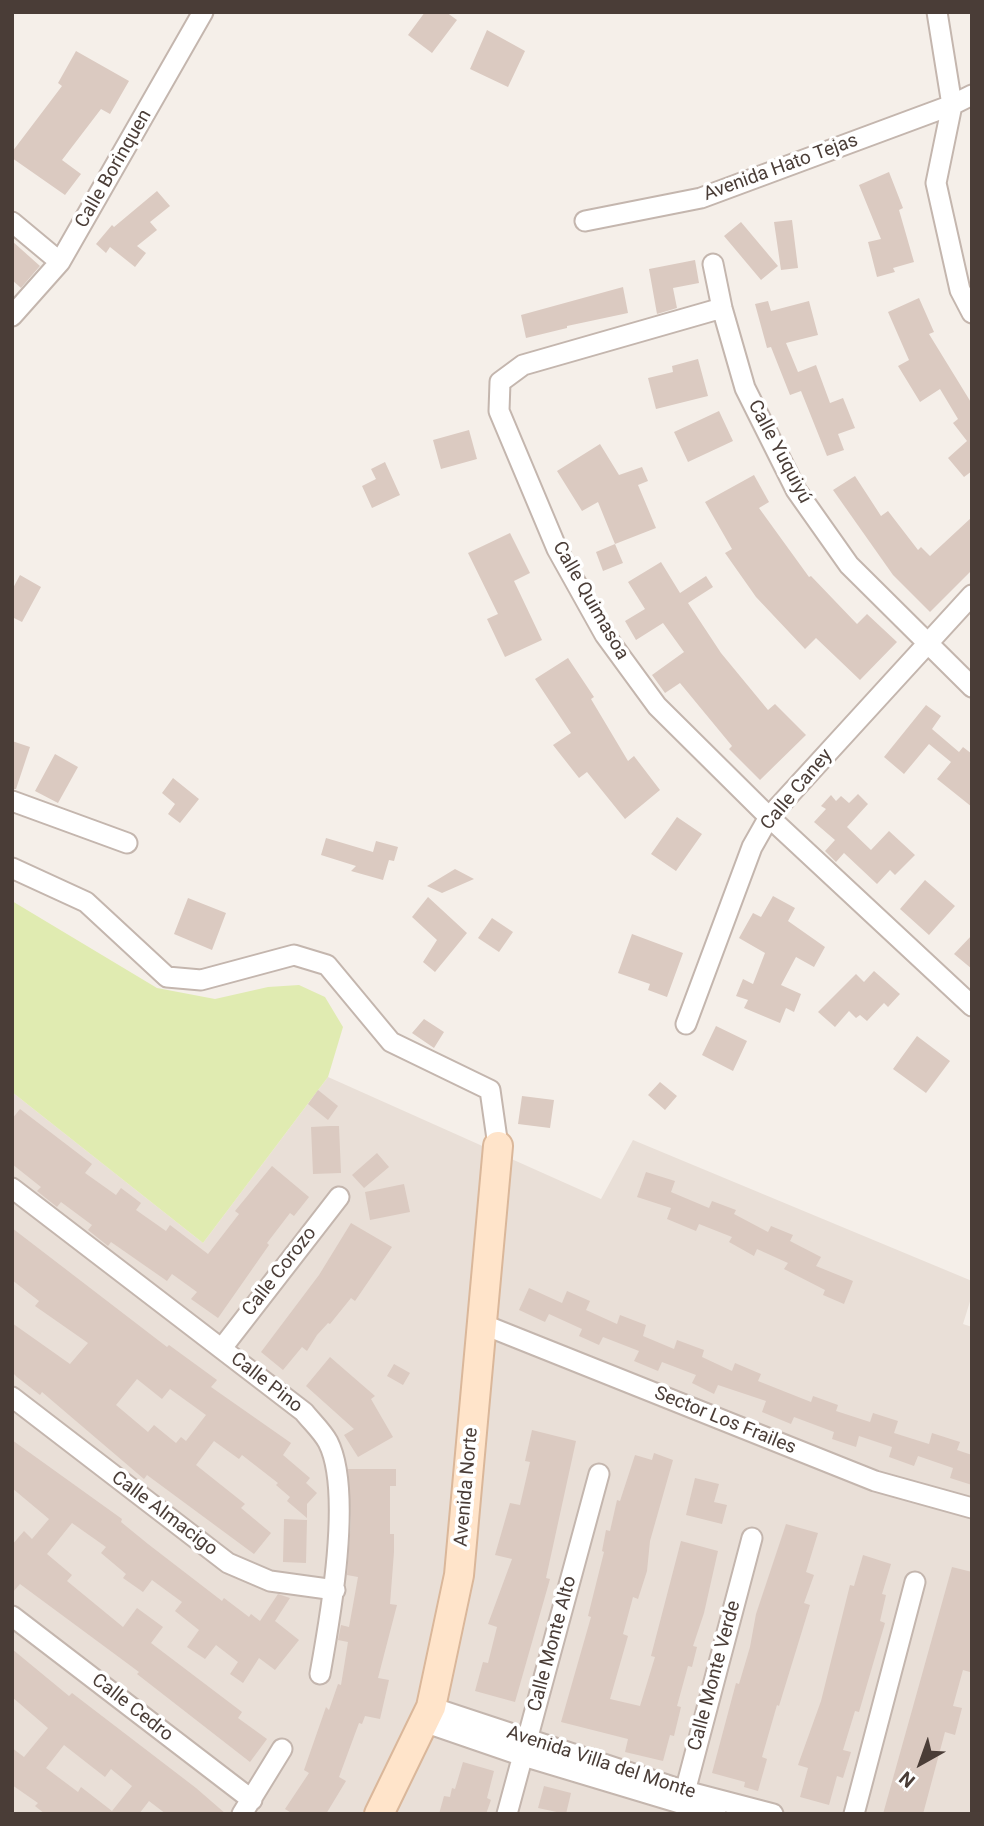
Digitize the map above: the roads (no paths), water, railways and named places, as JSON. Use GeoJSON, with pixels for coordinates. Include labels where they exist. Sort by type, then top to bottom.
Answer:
{"type":"FeatureCollection","features":[{"type":"Feature","properties":{"kind":"street","name":"Calle Borinquen"},"geometry":{"type":"LineString","coordinates":[[12,316],[60,262],[203,12]]}},
{"type":"Feature","properties":{"kind":"street"},"geometry":{"type":"LineString","coordinates":[[937,12],[952,106],[936,183],[960,290],[972,313]]}},
{"type":"Feature","properties":{"kind":"street","name":"Avenida Hato Tejas"},"geometry":{"type":"LineString","coordinates":[[585,221],[701,198],[952,106],[972,95]]}},
{"type":"Feature","properties":{"kind":"street"},"geometry":{"type":"LineString","coordinates":[[12,222],[60,262]]}},
{"type":"Feature","properties":{"kind":"street","name":"Calle Yuquiyú"},"geometry":{"type":"LineString","coordinates":[[713,264],[722,308],[745,387],[796,490],[849,565],[972,687]]}},
{"type":"Feature","properties":{"kind":"street","name":"Calle Quimasoa"},"geometry":{"type":"LineString","coordinates":[[722,308],[523,365],[500,382],[499,411],[557,549],[605,635],[656,706],[769,817],[972,1006]]}},
{"type":"Feature","properties":{"kind":"street","name":"Calle Caney"},"geometry":{"type":"LineString","coordinates":[[686,1024],[752,847],[769,817],[972,595]]}},
{"type":"Feature","properties":{"kind":"street"},"geometry":{"type":"LineString","coordinates":[[12,802],[127,843]]}},
{"type":"Feature","properties":{"kind":"street"},"geometry":{"type":"LineString","coordinates":[[12,868],[86,902],[167,977],[201,980],[294,955],[327,965],[391,1042],[490,1090],[498,1146]]}},
{"type":"Feature","properties":{"kind":"street","name":"Avenida Norte"},"geometry":{"type":"LineString","coordinates":[[379,1814],[428,1715],[459,1575],[498,1146]]}},
{"type":"Feature","properties":{"kind":"street","name":"Calle Pino"},"geometry":{"type":"LineString","coordinates":[[12,1188],[304,1412],[328,1442],[338,1473],[335,1590],[320,1674]]}},
{"type":"Feature","properties":{"kind":"street","name":"Calle Corozo"},"geometry":{"type":"LineString","coordinates":[[222,1348],[339,1197]]}},
{"type":"Feature","properties":{"kind":"street","name":"Sector Los Frailes"},"geometry":{"type":"LineString","coordinates":[[482,1324],[875,1481],[972,1508]]}},
{"type":"Feature","properties":{"kind":"street","name":"Calle Almacigo"},"geometry":{"type":"LineString","coordinates":[[12,1397],[228,1563],[270,1581],[335,1590]]}},
{"type":"Feature","properties":{"kind":"street","name":"Calle Monte Alto"},"geometry":{"type":"LineString","coordinates":[[507,1814],[599,1474]]}},
{"type":"Feature","properties":{"kind":"street","name":"Calle Monte Verde"},"geometry":{"type":"LineString","coordinates":[[682,1803],[752,1538]]}},
{"type":"Feature","properties":{"kind":"street"},"geometry":{"type":"LineString","coordinates":[[854,1814],[915,1582]]}},
{"type":"Feature","properties":{"kind":"street","name":"Calle Cedro"},"geometry":{"type":"LineString","coordinates":[[12,1616],[247,1807]]}},
{"type":"Feature","properties":{"kind":"street","name":"Avenida Villa del Monte"},"geometry":{"type":"LineString","coordinates":[[428,1715],[716,1814]]}},
{"type":"Feature","properties":{"kind":"street"},"geometry":{"type":"LineString","coordinates":[[247,1807],[282,1749]]}},
{"type":"Feature","properties":{"kind":"street","name":"Avenida Villa del Monte"},"geometry":{"type":"LineString","coordinates":[[682,1803],[773,1814]]}}]}
